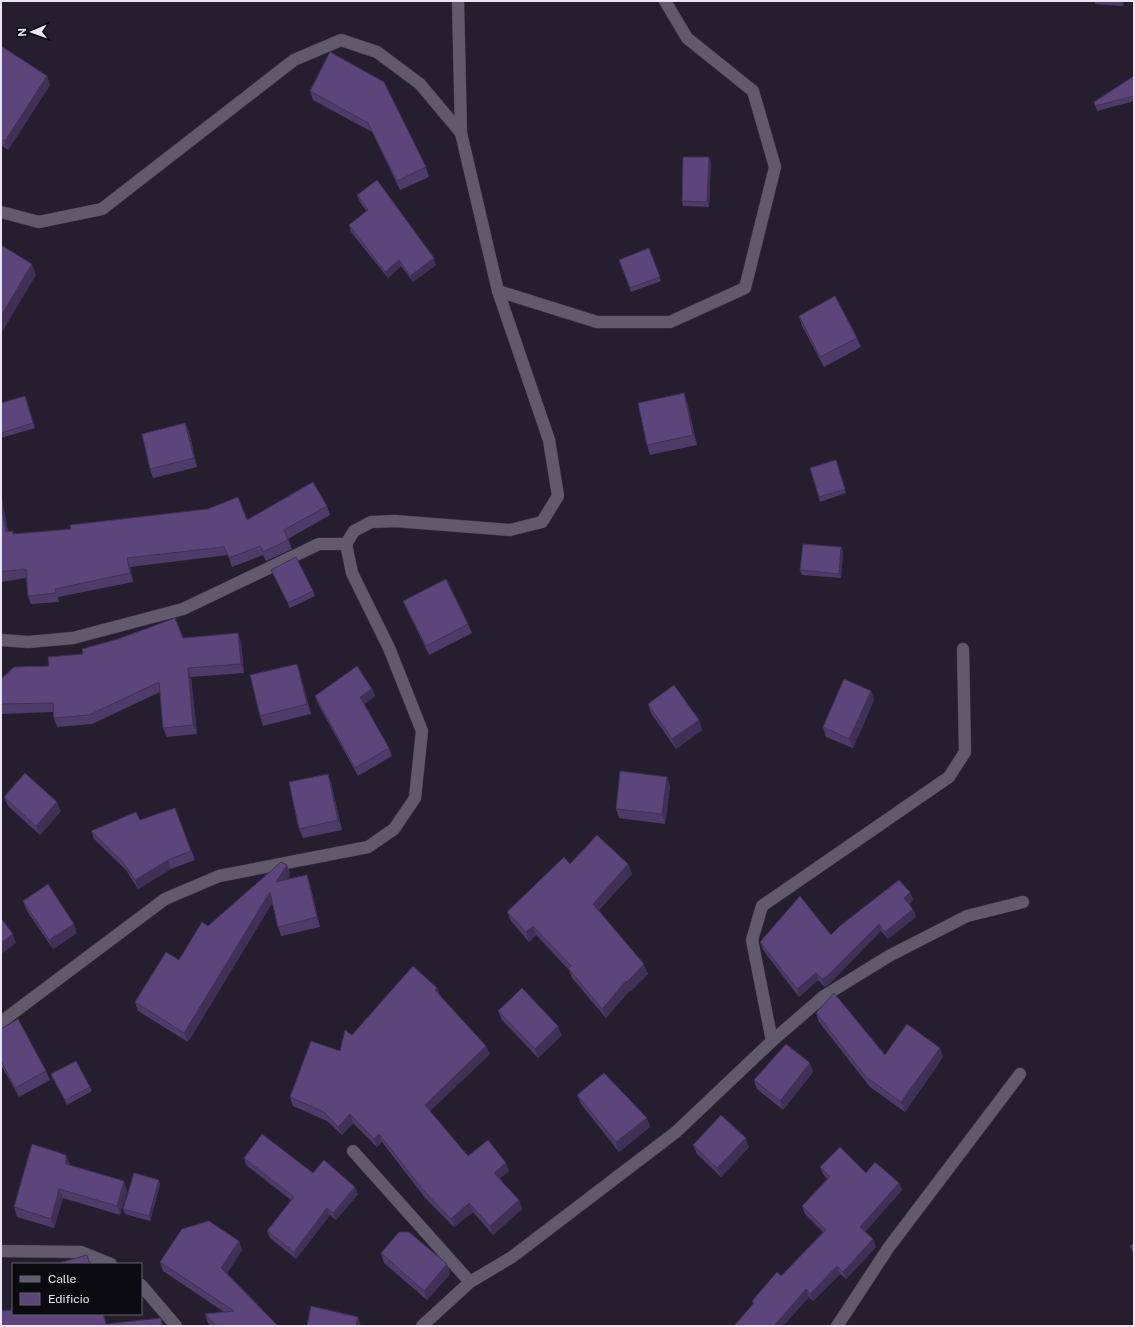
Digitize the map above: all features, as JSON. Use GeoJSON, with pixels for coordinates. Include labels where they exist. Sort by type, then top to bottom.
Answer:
{"type":"FeatureCollection","features":[{"type":"Feature","properties":{"kind":"street"},"geometry":{"type":"LineString","coordinates":[[1,1022],[165,899],[219,876],[368,847],[394,829],[415,798],[422,731],[389,648],[352,573],[346,544],[354,531],[372,522],[395,521],[510,530],[542,522],[558,496],[549,440],[498,291],[461,133],[458,1]]}},
{"type":"Feature","properties":{"kind":"street"},"geometry":{"type":"LineString","coordinates":[[498,291],[597,322],[670,322],[745,288],[775,167],[753,91],[687,38],[665,1]]}},
{"type":"Feature","properties":{"kind":"street"},"geometry":{"type":"LineString","coordinates":[[1,212],[39,222],[102,209],[294,60],[341,40],[377,52],[420,84],[461,133]]}},
{"type":"Feature","properties":{"kind":"street"},"geometry":{"type":"LineString","coordinates":[[1,640],[28,642],[73,638],[183,609],[319,544],[346,544]]}},
{"type":"Feature","properties":{"kind":"street"},"geometry":{"type":"LineString","coordinates":[[772,1041],[752,940],[762,906],[949,777],[964,752],[963,649]]}},
{"type":"Feature","properties":{"kind":"street"},"geometry":{"type":"LineString","coordinates":[[422,1326],[470,1282],[512,1257],[676,1132],[772,1041],[824,996],[889,956],[967,916],[1023,902]]}},
{"type":"Feature","properties":{"kind":"street"},"geometry":{"type":"LineString","coordinates":[[837,1326],[889,1247],[1020,1074]]}},
{"type":"Feature","properties":{"kind":"street"},"geometry":{"type":"LineString","coordinates":[[353,1151],[470,1282]]}},
{"type":"Feature","properties":{"kind":"street"},"geometry":{"type":"LineString","coordinates":[[1,1251],[82,1252],[109,1263]]}},
{"type":"Feature","properties":{"kind":"street"},"geometry":{"type":"LineString","coordinates":[[142,1287],[176,1326]]}},
{"type":"Feature","properties":{"kind":"building"},"geometry":{"type":"Polygon","coordinates":[[[1,46],[47,76],[5,141],[1,139],[1,46]]]}},
{"type":"Feature","properties":{"kind":"building"},"geometry":{"type":"Polygon","coordinates":[[[330,52],[384,82],[426,167],[397,181],[368,123],[310,91],[330,52]]]}},
{"type":"Feature","properties":{"kind":"building"},"geometry":{"type":"Polygon","coordinates":[[[1134,76],[1134,96],[1095,106],[1094,102],[1134,76]]]}},
{"type":"Feature","properties":{"kind":"building"},"geometry":{"type":"Polygon","coordinates":[[[683,157],[709,157],[707,202],[682,201],[683,157]]]}},
{"type":"Feature","properties":{"kind":"building"},"geometry":{"type":"Polygon","coordinates":[[[377,180],[434,258],[410,276],[399,260],[385,272],[349,225],[368,210],[357,195],[377,180]]]}},
{"type":"Feature","properties":{"kind":"building"},"geometry":{"type":"Polygon","coordinates":[[[1,245],[32,264],[1,316],[1,245]]]}},
{"type":"Feature","properties":{"kind":"building"},"geometry":{"type":"Polygon","coordinates":[[[649,248],[660,277],[630,288],[619,260],[649,248]]]}},
{"type":"Feature","properties":{"kind":"building"},"geometry":{"type":"Polygon","coordinates":[[[835,296],[857,338],[820,357],[799,316],[835,296]]]}},
{"type":"Feature","properties":{"kind":"building"},"geometry":{"type":"Polygon","coordinates":[[[684,393],[693,435],[647,445],[638,403],[684,393]]]}},
{"type":"Feature","properties":{"kind":"building"},"geometry":{"type":"Polygon","coordinates":[[[25,396],[33,423],[1,433],[1,403],[25,396]]]}},
{"type":"Feature","properties":{"kind":"building"},"geometry":{"type":"Polygon","coordinates":[[[185,423],[194,458],[150,469],[142,434],[185,423]]]}},
{"type":"Feature","properties":{"kind":"building"},"geometry":{"type":"Polygon","coordinates":[[[836,460],[845,489],[819,497],[810,468],[836,460]]]}},
{"type":"Feature","properties":{"kind":"building"},"geometry":{"type":"Polygon","coordinates":[[[313,482],[327,506],[284,530],[288,540],[263,552],[260,546],[229,558],[224,547],[127,558],[130,573],[55,589],[56,593],[28,596],[26,569],[1,572],[1,502],[6,532],[13,531],[13,534],[71,529],[70,525],[208,509],[238,497],[247,520],[313,482]]]}},
{"type":"Feature","properties":{"kind":"building"},"geometry":{"type":"Polygon","coordinates":[[[803,544],[841,547],[839,574],[800,570],[803,544]]]}},
{"type":"Feature","properties":{"kind":"building"},"geometry":{"type":"Polygon","coordinates":[[[296,557],[313,591],[288,603],[271,570],[296,557]]]}},
{"type":"Feature","properties":{"kind":"building"},"geometry":{"type":"Polygon","coordinates":[[[446,579],[468,624],[426,646],[403,601],[446,579]]]}},
{"type":"Feature","properties":{"kind":"building"},"geometry":{"type":"Polygon","coordinates":[[[175,618],[183,638],[238,633],[241,664],[188,668],[193,725],[163,728],[159,682],[89,715],[54,718],[53,703],[1,704],[1,679],[14,667],[49,666],[48,657],[83,654],[82,649],[118,639],[175,618]]]}},
{"type":"Feature","properties":{"kind":"building"},"geometry":{"type":"Polygon","coordinates":[[[297,664],[307,704],[260,716],[250,675],[297,664]]]}},
{"type":"Feature","properties":{"kind":"building"},"geometry":{"type":"Polygon","coordinates":[[[357,666],[372,689],[360,697],[389,748],[355,768],[315,696],[357,666]]]}},
{"type":"Feature","properties":{"kind":"building"},"geometry":{"type":"Polygon","coordinates":[[[844,679],[871,691],[849,739],[823,727],[844,679]]]}},
{"type":"Feature","properties":{"kind":"building"},"geometry":{"type":"Polygon","coordinates":[[[674,685],[699,720],[672,739],[648,704],[674,685]]]}},
{"type":"Feature","properties":{"kind":"building"},"geometry":{"type":"Polygon","coordinates":[[[620,771],[667,777],[662,814],[616,809],[620,771]]]}},
{"type":"Feature","properties":{"kind":"building"},"geometry":{"type":"Polygon","coordinates":[[[25,773],[57,802],[36,826],[4,797],[25,773]]]}},
{"type":"Feature","properties":{"kind":"building"},"geometry":{"type":"Polygon","coordinates":[[[328,774],[338,820],[299,829],[289,782],[328,774]]]}},
{"type":"Feature","properties":{"kind":"building"},"geometry":{"type":"Polygon","coordinates":[[[175,808],[191,851],[168,860],[135,880],[123,862],[91,831],[136,812],[140,820],[175,808]]]}},
{"type":"Feature","properties":{"kind":"building"},"geometry":{"type":"Polygon","coordinates":[[[597,835],[628,864],[593,904],[644,964],[627,982],[626,981],[602,1009],[568,968],[571,966],[533,926],[526,932],[507,912],[564,857],[570,864],[597,835]]]}},
{"type":"Feature","properties":{"kind":"building"},"geometry":{"type":"Polygon","coordinates":[[[281,862],[287,865],[276,882],[307,875],[317,917],[278,927],[270,892],[184,1033],[135,1002],[166,952],[179,960],[202,922],[208,926],[281,862]]]}},
{"type":"Feature","properties":{"kind":"building"},"geometry":{"type":"Polygon","coordinates":[[[899,880],[910,892],[904,898],[913,909],[885,932],[879,924],[826,977],[822,979],[816,973],[797,989],[760,942],[800,896],[831,935],[841,925],[899,880]]]}},
{"type":"Feature","properties":{"kind":"building"},"geometry":{"type":"Polygon","coordinates":[[[48,884],[74,924],[49,940],[23,901],[48,884]]]}},
{"type":"Feature","properties":{"kind":"building"},"geometry":{"type":"Polygon","coordinates":[[[1,918],[13,934],[1,943],[1,918]]]}},
{"type":"Feature","properties":{"kind":"building"},"geometry":{"type":"Polygon","coordinates":[[[413,966],[437,988],[435,990],[486,1046],[425,1105],[468,1156],[488,1140],[506,1163],[494,1173],[519,1200],[490,1226],[469,1203],[451,1219],[423,1190],[379,1134],[374,1139],[350,1114],[338,1127],[324,1112],[290,1097],[311,1041],[340,1051],[345,1030],[352,1035],[413,966]]]}},
{"type":"Feature","properties":{"kind":"building"},"geometry":{"type":"Polygon","coordinates":[[[522,988],[558,1026],[535,1049],[498,1011],[522,988]]]}},
{"type":"Feature","properties":{"kind":"building"},"geometry":{"type":"Polygon","coordinates":[[[834,993],[885,1055],[907,1024],[940,1048],[901,1102],[867,1078],[816,1013],[834,993]]]}},
{"type":"Feature","properties":{"kind":"building"},"geometry":{"type":"Polygon","coordinates":[[[18,1019],[46,1071],[15,1088],[1,1061],[1,1029],[18,1019]]]}},
{"type":"Feature","properties":{"kind":"building"},"geometry":{"type":"Polygon","coordinates":[[[786,1044],[810,1063],[780,1101],[754,1080],[786,1044]]]}},
{"type":"Feature","properties":{"kind":"building"},"geometry":{"type":"Polygon","coordinates":[[[76,1061],[90,1087],[65,1100],[51,1074],[76,1061]]]}},
{"type":"Feature","properties":{"kind":"building"},"geometry":{"type":"Polygon","coordinates":[[[604,1073],[647,1118],[616,1142],[577,1095],[604,1073]]]}},
{"type":"Feature","properties":{"kind":"building"},"geometry":{"type":"Polygon","coordinates":[[[721,1115],[746,1138],[717,1168],[693,1145],[721,1115]]]}},
{"type":"Feature","properties":{"kind":"building"},"geometry":{"type":"Polygon","coordinates":[[[262,1134],[313,1173],[324,1160],[355,1187],[333,1213],[327,1208],[294,1252],[267,1231],[294,1197],[244,1158],[262,1134]]]}},
{"type":"Feature","properties":{"kind":"building"},"geometry":{"type":"Polygon","coordinates":[[[32,1144],[66,1155],[66,1164],[124,1181],[117,1206],[59,1189],[51,1219],[14,1207],[32,1144]]]}},
{"type":"Feature","properties":{"kind":"building"},"geometry":{"type":"Polygon","coordinates":[[[840,1147],[866,1173],[875,1162],[899,1183],[860,1227],[873,1239],[843,1272],[837,1266],[810,1294],[806,1289],[774,1326],[734,1326],[754,1303],[752,1301],[777,1272],[781,1276],[826,1230],[802,1206],[830,1177],[820,1167],[840,1147]]]}},
{"type":"Feature","properties":{"kind":"building"},"geometry":{"type":"Polygon","coordinates":[[[134,1173],[159,1180],[149,1216],[123,1209],[134,1173]]]}},
{"type":"Feature","properties":{"kind":"building"},"geometry":{"type":"Polygon","coordinates":[[[209,1221],[239,1241],[221,1268],[278,1326],[216,1326],[205,1314],[234,1311],[160,1262],[182,1229],[209,1221]]]}},
{"type":"Feature","properties":{"kind":"building"},"geometry":{"type":"Polygon","coordinates":[[[399,1232],[409,1232],[447,1264],[424,1291],[381,1253],[399,1232]]]}},
{"type":"Feature","properties":{"kind":"building"},"geometry":{"type":"Polygon","coordinates":[[[1134,1244],[1134,1255],[1130,1246],[1134,1244]]]}},
{"type":"Feature","properties":{"kind":"building"},"geometry":{"type":"Polygon","coordinates":[[[87,1255],[90,1263],[59,1263],[87,1255]]]}},
{"type":"Feature","properties":{"kind":"building"},"geometry":{"type":"Polygon","coordinates":[[[311,1306],[358,1317],[356,1326],[307,1326],[311,1306]]]}},
{"type":"Feature","properties":{"kind":"building"},"geometry":{"type":"Polygon","coordinates":[[[12,1310],[12,1315],[103,1315],[106,1324],[161,1318],[162,1326],[1,1326],[1,1311],[12,1310]]]}}]}
